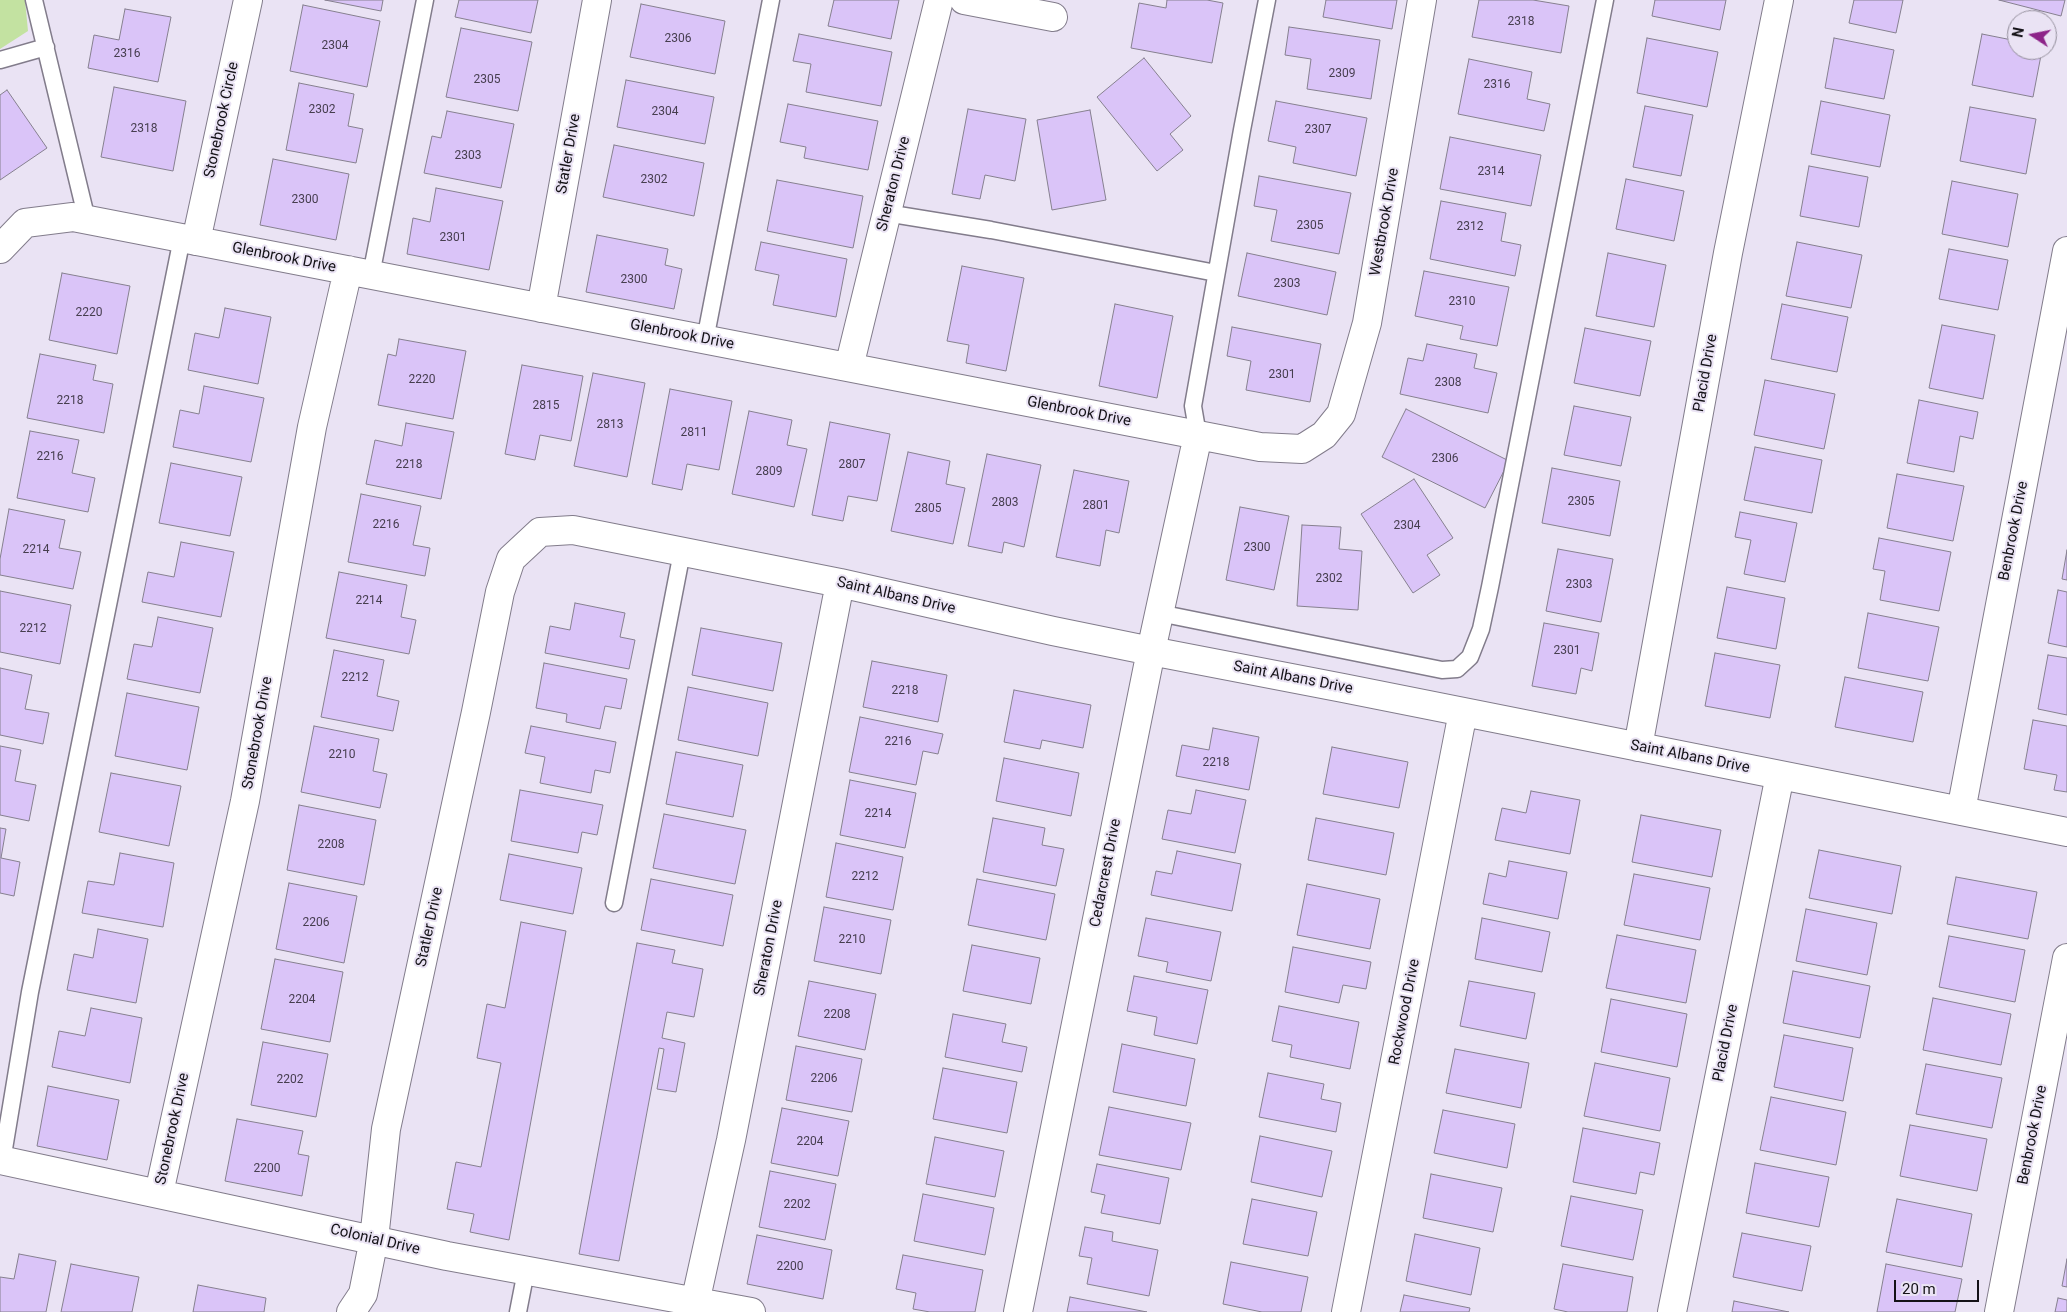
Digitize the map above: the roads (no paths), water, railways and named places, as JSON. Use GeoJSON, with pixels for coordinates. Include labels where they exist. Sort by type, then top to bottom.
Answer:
{"type":"FeatureCollection","features":[{"type":"Feature","properties":{"kind":"street","name":"Stonebrook Circle"},"geometry":{"type":"LineString","coordinates":[[189,239],[248,0]]}},
{"type":"Feature","properties":{"kind":"street","name":"Statler Drive"},"geometry":{"type":"LineString","coordinates":[[541,308],[597,0]]}},
{"type":"Feature","properties":{"kind":"street","name":"Sheraton Drive"},"geometry":{"type":"LineString","coordinates":[[849,367],[938,0]]}},
{"type":"Feature","properties":{"kind":"street"},"geometry":{"type":"LineString","coordinates":[[964,0],[1053,17]]}},
{"type":"Feature","properties":{"kind":"street","name":"Westbrook Drive"},"geometry":{"type":"LineString","coordinates":[[1324,435],[1341,414],[1367,324],[1422,0]]}},
{"type":"Feature","properties":{"kind":"street","name":"Placid Drive"},"geometry":{"type":"LineString","coordinates":[[1638,747],[1726,263],[1779,0]]}},
{"type":"Feature","properties":{"kind":"street","name":"Glenbrook Drive"},"geometry":{"type":"LineString","coordinates":[[0,249],[25,223],[73,217],[1260,447],[1302,449],[1324,435]]}},
{"type":"Feature","properties":{"kind":"street","name":"Benbrook Drive"},"geometry":{"type":"LineString","coordinates":[[1961,811],[2067,251]]}},
{"type":"Feature","properties":{"kind":"street","name":"Stonebrook Drive"},"geometry":{"type":"LineString","coordinates":[[158,1194],[245,800],[312,427],[360,272]]}},
{"type":"Feature","properties":{"kind":"street","name":"Cedarcrest Drive"},"geometry":{"type":"LineString","coordinates":[[1018,1312],[1151,651],[1198,435]]}},
{"type":"Feature","properties":{"kind":"street","name":"Saint Albans Drive"},"geometry":{"type":"LineString","coordinates":[[524,546],[540,532],[573,530],[840,583],[1052,631],[2067,832]]}},
{"type":"Feature","properties":{"kind":"street","name":"Statler Drive"},"geometry":{"type":"LineString","coordinates":[[351,1312],[363,1294],[374,1239],[386,1129],[500,592],[511,559],[524,546]]}},
{"type":"Feature","properties":{"kind":"street","name":"Sheraton Drive"},"geometry":{"type":"LineString","coordinates":[[694,1307],[731,1140],[840,583]]}},
{"type":"Feature","properties":{"kind":"street","name":"Rockwood Drive"},"geometry":{"type":"LineString","coordinates":[[1346,1312],[1463,712]]}},
{"type":"Feature","properties":{"kind":"street","name":"Placid Drive"},"geometry":{"type":"LineString","coordinates":[[1672,1312],[1780,775]]}},
{"type":"Feature","properties":{"kind":"street","name":"Benbrook Drive"},"geometry":{"type":"LineString","coordinates":[[1999,1312],[2067,958]]}},
{"type":"Feature","properties":{"kind":"street","name":"Colonial Drive"},"geometry":{"type":"LineString","coordinates":[[1,1160],[694,1307],[752,1312]]}},
{"type":"Feature","properties":{"kind":"lane"},"geometry":{"type":"LineString","coordinates":[[34,0],[87,220]]}},
{"type":"Feature","properties":{"kind":"lane"},"geometry":{"type":"LineString","coordinates":[[360,272],[425,0]]}},
{"type":"Feature","properties":{"kind":"lane"},"geometry":{"type":"LineString","coordinates":[[705,340],[770,0]]}},
{"type":"Feature","properties":{"kind":"lane"},"geometry":{"type":"LineString","coordinates":[[1198,435],[1193,406],[1216,273],[1268,0]]}},
{"type":"Feature","properties":{"kind":"lane"},"geometry":{"type":"LineString","coordinates":[[1159,613],[1442,670],[1457,669],[1470,657],[1485,612],[1605,0]]}},
{"type":"Feature","properties":{"kind":"lane"},"geometry":{"type":"LineString","coordinates":[[0,60],[46,47]]}},
{"type":"Feature","properties":{"kind":"lane"},"geometry":{"type":"LineString","coordinates":[[886,213],[991,230],[1216,273]]}},
{"type":"Feature","properties":{"kind":"lane"},"geometry":{"type":"LineString","coordinates":[[1,1160],[34,972],[189,239]]}},
{"type":"Feature","properties":{"kind":"lane"},"geometry":{"type":"LineString","coordinates":[[614,903],[682,552]]}},
{"type":"Feature","properties":{"kind":"lane"},"geometry":{"type":"LineString","coordinates":[[518,1312],[526,1271]]}}]}
